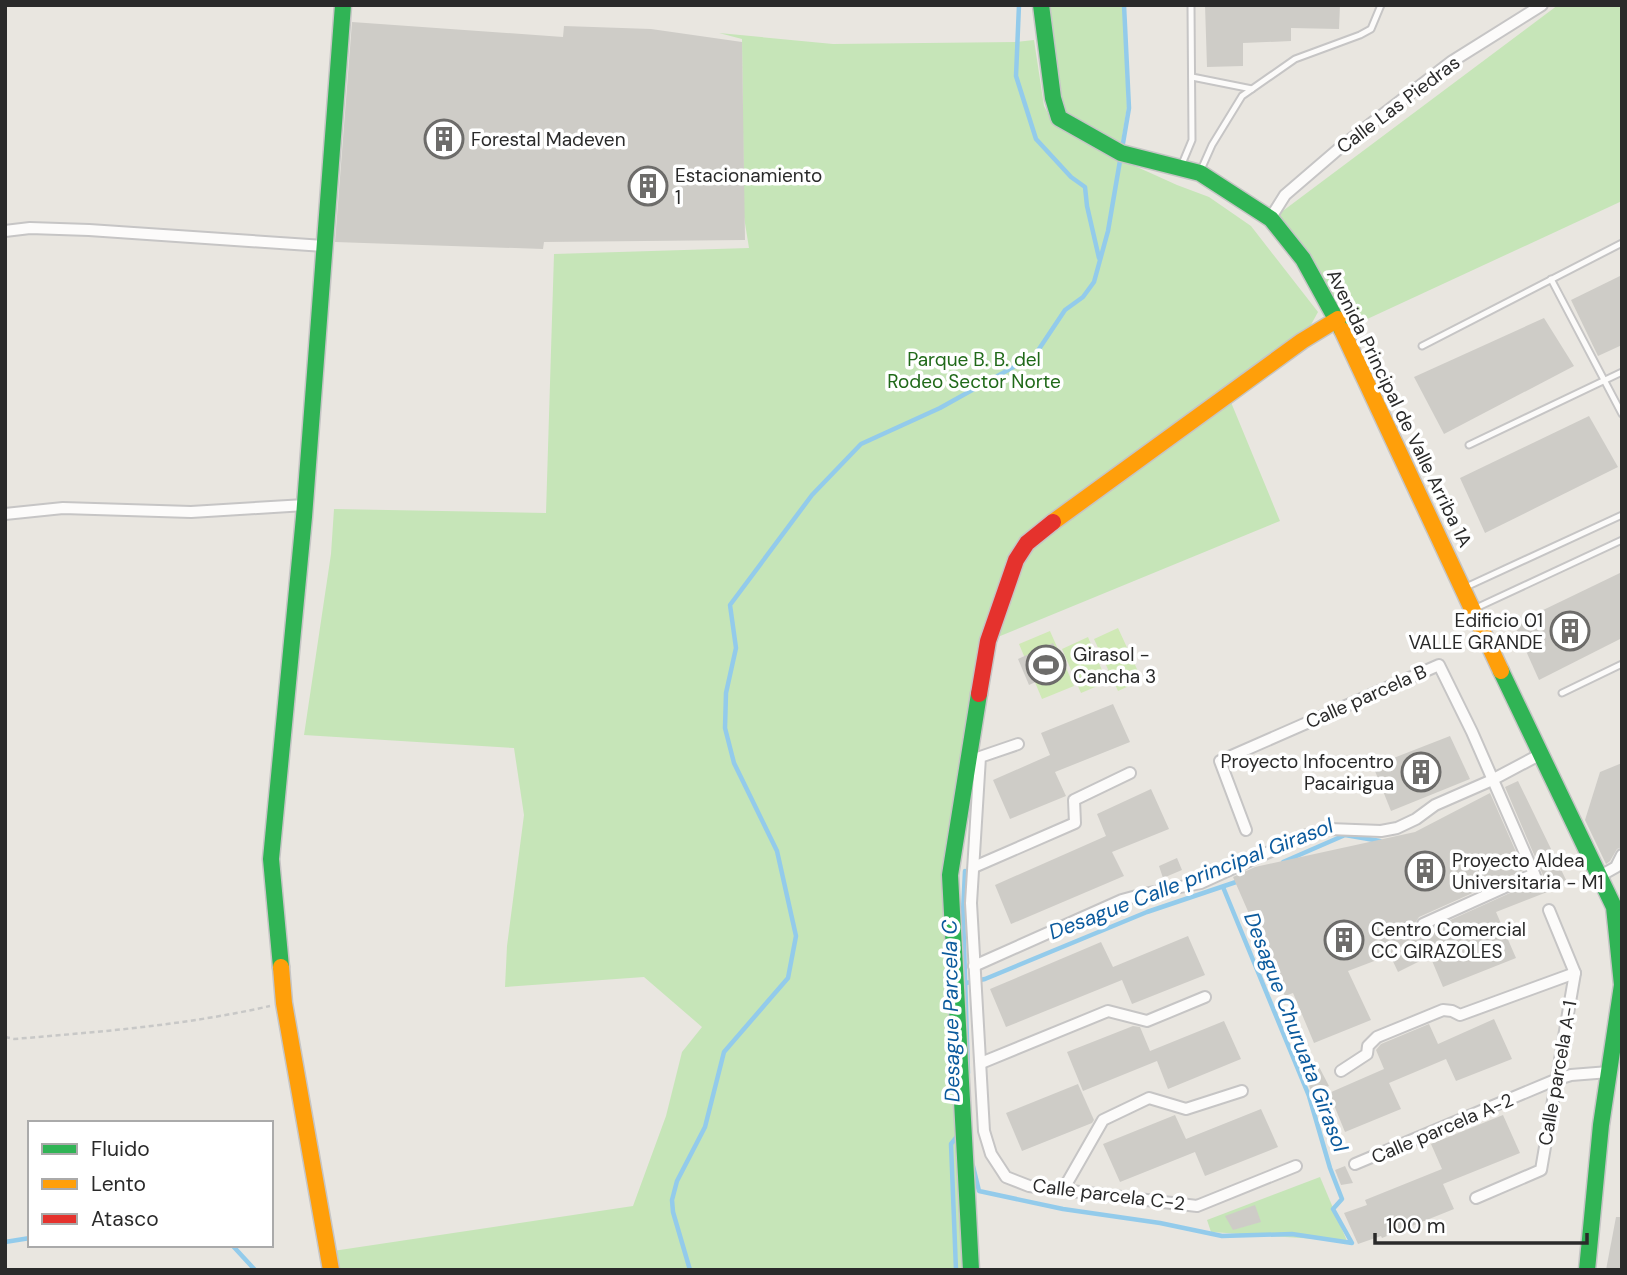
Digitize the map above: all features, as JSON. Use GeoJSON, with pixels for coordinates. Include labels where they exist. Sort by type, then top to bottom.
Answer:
{"type":"FeatureCollection","features":[{"type":"Feature","properties":{"kind":"street"},"geometry":{"type":"LineString","coordinates":[[331,1270],[284,1003],[271,859],[305,505],[343,5]]}},
{"type":"Feature","properties":{"kind":"street","name":"Avenida Principal de Valle Arriba 1A"},"geometry":{"type":"LineString","coordinates":[[1041,5],[1053,98],[1059,118],[1121,153],[1200,173],[1272,221],[1303,259],[1338,319],[1614,907],[1622,985],[1601,1125],[1587,1270]]}},
{"type":"Feature","properties":{"kind":"street","name":"Calle Las Piedras"},"geometry":{"type":"LineString","coordinates":[[1272,221],[1273,214],[1285,195],[1342,146],[1451,62],[1542,5]]}},
{"type":"Feature","properties":{"kind":"street"},"geometry":{"type":"LineString","coordinates":[[5,231],[30,228],[89,230],[324,246]]}},
{"type":"Feature","properties":{"kind":"street"},"geometry":{"type":"LineString","coordinates":[[971,1270],[950,875],[988,640],[1016,560],[1027,543],[1042,529],[1302,341],[1338,319]]}},
{"type":"Feature","properties":{"kind":"street"},"geometry":{"type":"LineString","coordinates":[[5,514],[63,508],[191,512],[305,505]]}},
{"type":"Feature","properties":{"kind":"street","name":"Calle parcela B"},"geometry":{"type":"LineString","coordinates":[[1246,830],[1220,761],[1439,665],[1536,878],[1423,923]]}},
{"type":"Feature","properties":{"kind":"street","name":"Calle parcela C-2"},"geometry":{"type":"LineString","coordinates":[[1018,744],[980,757],[971,903],[984,1131],[991,1154],[1006,1177],[1029,1186],[1197,1206],[1296,1166]]}},
{"type":"Feature","properties":{"kind":"street"},"geometry":{"type":"LineString","coordinates":[[974,966],[1122,900],[1201,883],[1304,836],[1329,829],[1381,831],[1397,828],[1435,806],[1493,780],[1541,754]]}},
{"type":"Feature","properties":{"kind":"street"},"geometry":{"type":"LineString","coordinates":[[974,867],[1075,823],[1074,800],[1130,773]]}},
{"type":"Feature","properties":{"kind":"street"},"geometry":{"type":"LineString","coordinates":[[1600,876],[1616,867],[1622,855]]}},
{"type":"Feature","properties":{"kind":"street","name":"Calle parcela A-1"},"geometry":{"type":"LineString","coordinates":[[1476,1199],[1541,1170],[1575,973],[1549,911]]}},
{"type":"Feature","properties":{"kind":"street"},"geometry":{"type":"LineString","coordinates":[[1341,1071],[1367,1054],[1371,1041],[1443,1010],[1460,1015],[1575,973]]}},
{"type":"Feature","properties":{"kind":"street"},"geometry":{"type":"LineString","coordinates":[[981,1063],[1108,1011],[1147,1021],[1205,997]]}},
{"type":"Feature","properties":{"kind":"street","name":"Calle parcela A-2"},"geometry":{"type":"LineString","coordinates":[[1355,1164],[1555,1080],[1571,1075],[1609,1072]]}},
{"type":"Feature","properties":{"kind":"street"},"geometry":{"type":"LineString","coordinates":[[1063,1190],[1103,1119],[1149,1098],[1186,1109],[1242,1091]]}},
{"type":"Feature","properties":{"kind":"lane"},"geometry":{"type":"LineString","coordinates":[[1180,169],[1192,140],[1191,5]]}},
{"type":"Feature","properties":{"kind":"lane"},"geometry":{"type":"LineString","coordinates":[[1200,173],[1212,145],[1242,96],[1295,59],[1371,29],[1381,5]]}},
{"type":"Feature","properties":{"kind":"lane"},"geometry":{"type":"LineString","coordinates":[[1192,77],[1252,89]]}},
{"type":"Feature","properties":{"kind":"lane"},"geometry":{"type":"LineString","coordinates":[[1422,346],[1622,243]]}},
{"type":"Feature","properties":{"kind":"lane"},"geometry":{"type":"LineString","coordinates":[[1551,279],[1622,414]]}},
{"type":"Feature","properties":{"kind":"lane"},"geometry":{"type":"LineString","coordinates":[[1469,445],[1622,372]]}},
{"type":"Feature","properties":{"kind":"lane"},"geometry":{"type":"LineString","coordinates":[[1464,588],[1622,515]]}},
{"type":"Feature","properties":{"kind":"lane"},"geometry":{"type":"LineString","coordinates":[[1473,609],[1622,540]]}},
{"type":"Feature","properties":{"kind":"lane"},"geometry":{"type":"LineString","coordinates":[[1562,693],[1622,664]]}},
{"type":"Feature","properties":{"kind":"path"},"geometry":{"type":"LineString","coordinates":[[5,1037],[14,1039],[81,1033],[228,1016],[284,1003]]}},
{"type":"Feature","properties":{"kind":"green space"},"geometry":{"type":"Polygon","coordinates":[[[1046,5],[1123,5],[1127,107],[1120,149],[1061,117],[1046,5]]]}},
{"type":"Feature","properties":{"kind":"green space"},"geometry":{"type":"Polygon","coordinates":[[[1558,5],[1622,5],[1622,201],[1350,327],[1276,216],[1558,5]]]}},
{"type":"Feature","properties":{"kind":"green space","name":"Parque B. B. del Rodeo Sector Norte"},"geometry":{"type":"Polygon","coordinates":[[[719,33],[833,44],[1034,40],[1044,106],[1053,123],[1115,157],[1209,197],[1251,226],[1318,312],[1302,341],[1228,395],[1280,521],[988,641],[956,885],[971,1270],[337,1270],[333,1251],[633,1206],[666,1116],[682,1052],[702,1027],[644,977],[505,987],[507,946],[524,815],[514,748],[304,735],[331,554],[334,509],[546,513],[554,254],[749,248],[744,217],[742,39],[719,33]]]}},
{"type":"Feature","properties":{"kind":"green space"},"geometry":{"type":"Polygon","coordinates":[[[1118,628],[1142,680],[1118,691],[1094,639],[1118,628]]]}},
{"type":"Feature","properties":{"kind":"green space","name":"Girasol - Cancha 3"},"geometry":{"type":"Polygon","coordinates":[[[1050,631],[1074,686],[1042,699],[1019,644],[1050,631]]]}},
{"type":"Feature","properties":{"kind":"green space"},"geometry":{"type":"Polygon","coordinates":[[[1088,637],[1107,682],[1081,693],[1062,649],[1088,637]]]}},
{"type":"Feature","properties":{"kind":"green space"},"geometry":{"type":"Polygon","coordinates":[[[1320,1177],[1347,1241],[1211,1232],[1207,1220],[1320,1177]]]}},
{"type":"Feature","properties":{"kind":"building"},"geometry":{"type":"Polygon","coordinates":[[[1205,5],[1340,5],[1339,29],[1291,28],[1291,41],[1243,43],[1243,66],[1207,67],[1205,5]]]}},
{"type":"Feature","properties":{"kind":"building"},"geometry":{"type":"Polygon","coordinates":[[[352,22],[563,37],[564,26],[651,29],[742,42],[745,240],[544,242],[543,249],[335,242],[352,22]]]}},
{"type":"Feature","properties":{"kind":"building"},"geometry":{"type":"Polygon","coordinates":[[[1622,275],[1622,345],[1598,356],[1571,300],[1622,275]]]}},
{"type":"Feature","properties":{"kind":"building"},"geometry":{"type":"Polygon","coordinates":[[[1544,318],[1574,366],[1444,434],[1414,377],[1544,318]]]}},
{"type":"Feature","properties":{"kind":"building"},"geometry":{"type":"Polygon","coordinates":[[[1589,416],[1618,467],[1485,533],[1460,478],[1589,416]]]}},
{"type":"Feature","properties":{"kind":"building","name":"Edificio 01 VALLE GRANDE"},"geometry":{"type":"Polygon","coordinates":[[[1622,572],[1622,638],[1539,680],[1514,624],[1622,572]]]}},
{"type":"Feature","properties":{"kind":"building"},"geometry":{"type":"Polygon","coordinates":[[[1053,643],[1064,669],[1029,685],[1018,659],[1053,643]]]}},
{"type":"Feature","properties":{"kind":"building"},"geometry":{"type":"Polygon","coordinates":[[[1113,704],[1130,742],[1055,772],[1066,796],[1010,819],[993,780],[1050,755],[1041,733],[1113,704]]]}},
{"type":"Feature","properties":{"kind":"building","name":"Proyecto Infocentro Pacairigua"},"geometry":{"type":"Polygon","coordinates":[[[1450,736],[1470,779],[1391,811],[1373,766],[1450,736]]]}},
{"type":"Feature","properties":{"kind":"building"},"geometry":{"type":"Polygon","coordinates":[[[1622,763],[1622,847],[1617,849],[1606,864],[1585,820],[1600,772],[1622,763]]]}},
{"type":"Feature","properties":{"kind":"building","name":"Centro Comercial CC GIRAZOLES"},"geometry":{"type":"Polygon","coordinates":[[[1518,781],[1568,884],[1496,912],[1516,958],[1443,987],[1430,956],[1398,972],[1390,955],[1348,971],[1371,1020],[1314,1043],[1293,993],[1285,996],[1233,877],[1255,867],[1415,832],[1490,793],[1524,870],[1419,917],[1415,923],[1416,928],[1422,932],[1426,931],[1530,884],[1536,891],[1545,887],[1545,880],[1505,787],[1518,781]]]}},
{"type":"Feature","properties":{"kind":"building"},"geometry":{"type":"Polygon","coordinates":[[[1151,789],[1169,829],[1112,852],[1124,876],[1011,924],[995,885],[1106,836],[1097,814],[1151,789]]]}},
{"type":"Feature","properties":{"kind":"building"},"geometry":{"type":"Polygon","coordinates":[[[1177,858],[1182,870],[1163,878],[1159,866],[1177,858]]]}},
{"type":"Feature","properties":{"kind":"building"},"geometry":{"type":"Polygon","coordinates":[[[1188,936],[1205,975],[1132,1004],[1122,980],[1006,1027],[990,989],[1101,942],[1113,967],[1188,936]]]}},
{"type":"Feature","properties":{"kind":"building"},"geometry":{"type":"Polygon","coordinates":[[[1494,1019],[1512,1059],[1456,1081],[1446,1059],[1389,1083],[1401,1109],[1345,1132],[1329,1093],[1384,1069],[1376,1050],[1381,1044],[1429,1024],[1438,1044],[1494,1019]]]}},
{"type":"Feature","properties":{"kind":"building"},"geometry":{"type":"Polygon","coordinates":[[[1224,1021],[1241,1059],[1168,1089],[1157,1061],[1083,1091],[1067,1052],[1133,1026],[1140,1027],[1150,1051],[1224,1021]]]}},
{"type":"Feature","properties":{"kind":"building"},"geometry":{"type":"Polygon","coordinates":[[[1316,1061],[1329,1086],[1312,1093],[1301,1066],[1316,1061]]]}},
{"type":"Feature","properties":{"kind":"building"},"geometry":{"type":"Polygon","coordinates":[[[1078,1084],[1094,1120],[1092,1123],[1022,1151],[1006,1113],[1078,1084]]]}},
{"type":"Feature","properties":{"kind":"building"},"geometry":{"type":"Polygon","coordinates":[[[1261,1109],[1278,1147],[1205,1176],[1195,1152],[1120,1182],[1103,1144],[1175,1115],[1186,1139],[1261,1109]]]}},
{"type":"Feature","properties":{"kind":"building"},"geometry":{"type":"Polygon","coordinates":[[[1503,1115],[1520,1153],[1443,1184],[1454,1209],[1382,1238],[1381,1236],[1358,1244],[1344,1213],[1367,1205],[1365,1200],[1442,1169],[1431,1144],[1503,1115]]]}},
{"type":"Feature","properties":{"kind":"building"},"geometry":{"type":"Polygon","coordinates":[[[1345,1166],[1353,1183],[1341,1185],[1335,1170],[1345,1166]]]}},
{"type":"Feature","properties":{"kind":"building"},"geometry":{"type":"Polygon","coordinates":[[[1255,1205],[1261,1222],[1233,1230],[1225,1216],[1255,1205]]]}},
{"type":"Feature","properties":{"kind":"building"},"geometry":{"type":"Polygon","coordinates":[[[1616,1217],[1622,1217],[1622,1270],[1606,1270],[1616,1217]]]}},
{"type":"Feature","properties":{"kind":"waterway"},"geometry":{"type":"LineString","coordinates":[[1019,5],[1016,76],[1036,139],[1071,177],[1085,187],[1099,258]]}},
{"type":"Feature","properties":{"kind":"waterway"},"geometry":{"type":"LineString","coordinates":[[690,1270],[673,1212],[672,1200],[677,1181],[705,1127],[724,1052],[788,978],[796,936],[777,851],[734,763],[725,728],[726,693],[736,648],[730,605],[812,495],[861,444],[940,408],[1035,355],[1065,310],[1083,297],[1094,282],[1108,231],[1129,108],[1124,5]]}},
{"type":"Feature","properties":{"kind":"waterway","name":"Desague Calle principal Girasol"},"geometry":{"type":"LineString","coordinates":[[1283,862],[1345,835],[1380,841]]}},
{"type":"Feature","properties":{"kind":"waterway","name":"Desague Parcela C"},"geometry":{"type":"LineString","coordinates":[[965,871],[963,912],[968,1073]]}},
{"type":"Feature","properties":{"kind":"waterway","name":"Desague Calle principal Girasol"},"geometry":{"type":"LineString","coordinates":[[966,983],[985,979],[1147,912],[1239,881]]}},
{"type":"Feature","properties":{"kind":"waterway","name":"Desague Churuata Girasol"},"geometry":{"type":"LineString","coordinates":[[973,1166],[979,1191],[1063,1209],[1160,1223],[1222,1236],[1292,1234],[1352,1243],[1333,1209],[1342,1199],[1309,1096],[1223,887]]}},
{"type":"Feature","properties":{"kind":"waterway","name":"Desague Parcela C"},"geometry":{"type":"LineString","coordinates":[[956,1270],[951,1144],[959,1134]]}},
{"type":"Feature","properties":{"kind":"waterway"},"geometry":{"type":"LineString","coordinates":[[5,1242],[28,1238]]}},
{"type":"Feature","properties":{"kind":"waterway"},"geometry":{"type":"LineString","coordinates":[[234,1247],[255,1270]]}},
{"type":"Feature","properties":{"kind":"traffic: fast"},"geometry":{"type":"LineString","coordinates":[[281,967],[271,859],[304,517],[343,5]]}},
{"type":"Feature","properties":{"kind":"traffic: fast"},"geometry":{"type":"LineString","coordinates":[[1041,5],[1053,98],[1059,118],[1121,153],[1200,173],[1271,219],[1303,259],[1342,330]]}},
{"type":"Feature","properties":{"kind":"traffic: fast"},"geometry":{"type":"LineString","coordinates":[[1501,671],[1614,907],[1622,985],[1601,1125],[1587,1270]]}},
{"type":"Feature","properties":{"kind":"traffic: fast"},"geometry":{"type":"LineString","coordinates":[[971,1270],[950,875],[979,694]]}},
{"type":"Feature","properties":{"kind":"traffic: slow"},"geometry":{"type":"LineString","coordinates":[[1053,522],[1302,341],[1338,319]]}},
{"type":"Feature","properties":{"kind":"traffic: slow"},"geometry":{"type":"LineString","coordinates":[[1342,330],[1501,671]]}},
{"type":"Feature","properties":{"kind":"traffic: slow"},"geometry":{"type":"LineString","coordinates":[[281,967],[284,1003],[331,1270]]}},
{"type":"Feature","properties":{"kind":"traffic: jam"},"geometry":{"type":"LineString","coordinates":[[979,694],[988,641],[1016,560],[1027,543],[1053,522]]}},
{"type":"Feature","properties":{"kind":"place","name":"Forestal Madeven"},"geometry":{"type":"Point","coordinates":[444,139]}},
{"type":"Feature","properties":{"kind":"place","name":"Estacionamiento 1"},"geometry":{"type":"Point","coordinates":[648,186]}},
{"type":"Feature","properties":{"kind":"place","name":"Edificio 01 VALLE GRANDE"},"geometry":{"type":"Point","coordinates":[1570,631]}},
{"type":"Feature","properties":{"kind":"place","name":"Girasol - Cancha 3"},"geometry":{"type":"Point","coordinates":[1046,665]}},
{"type":"Feature","properties":{"kind":"place","name":"Proyecto Infocentro Pacairigua"},"geometry":{"type":"Point","coordinates":[1421,772]}},
{"type":"Feature","properties":{"kind":"place","name":"Proyecto Aldea Universitaria - M1"},"geometry":{"type":"Point","coordinates":[1425,871]}},
{"type":"Feature","properties":{"kind":"place","name":"Centro Comercial CC GIRAZOLES"},"geometry":{"type":"Point","coordinates":[1344,940]}}]}
